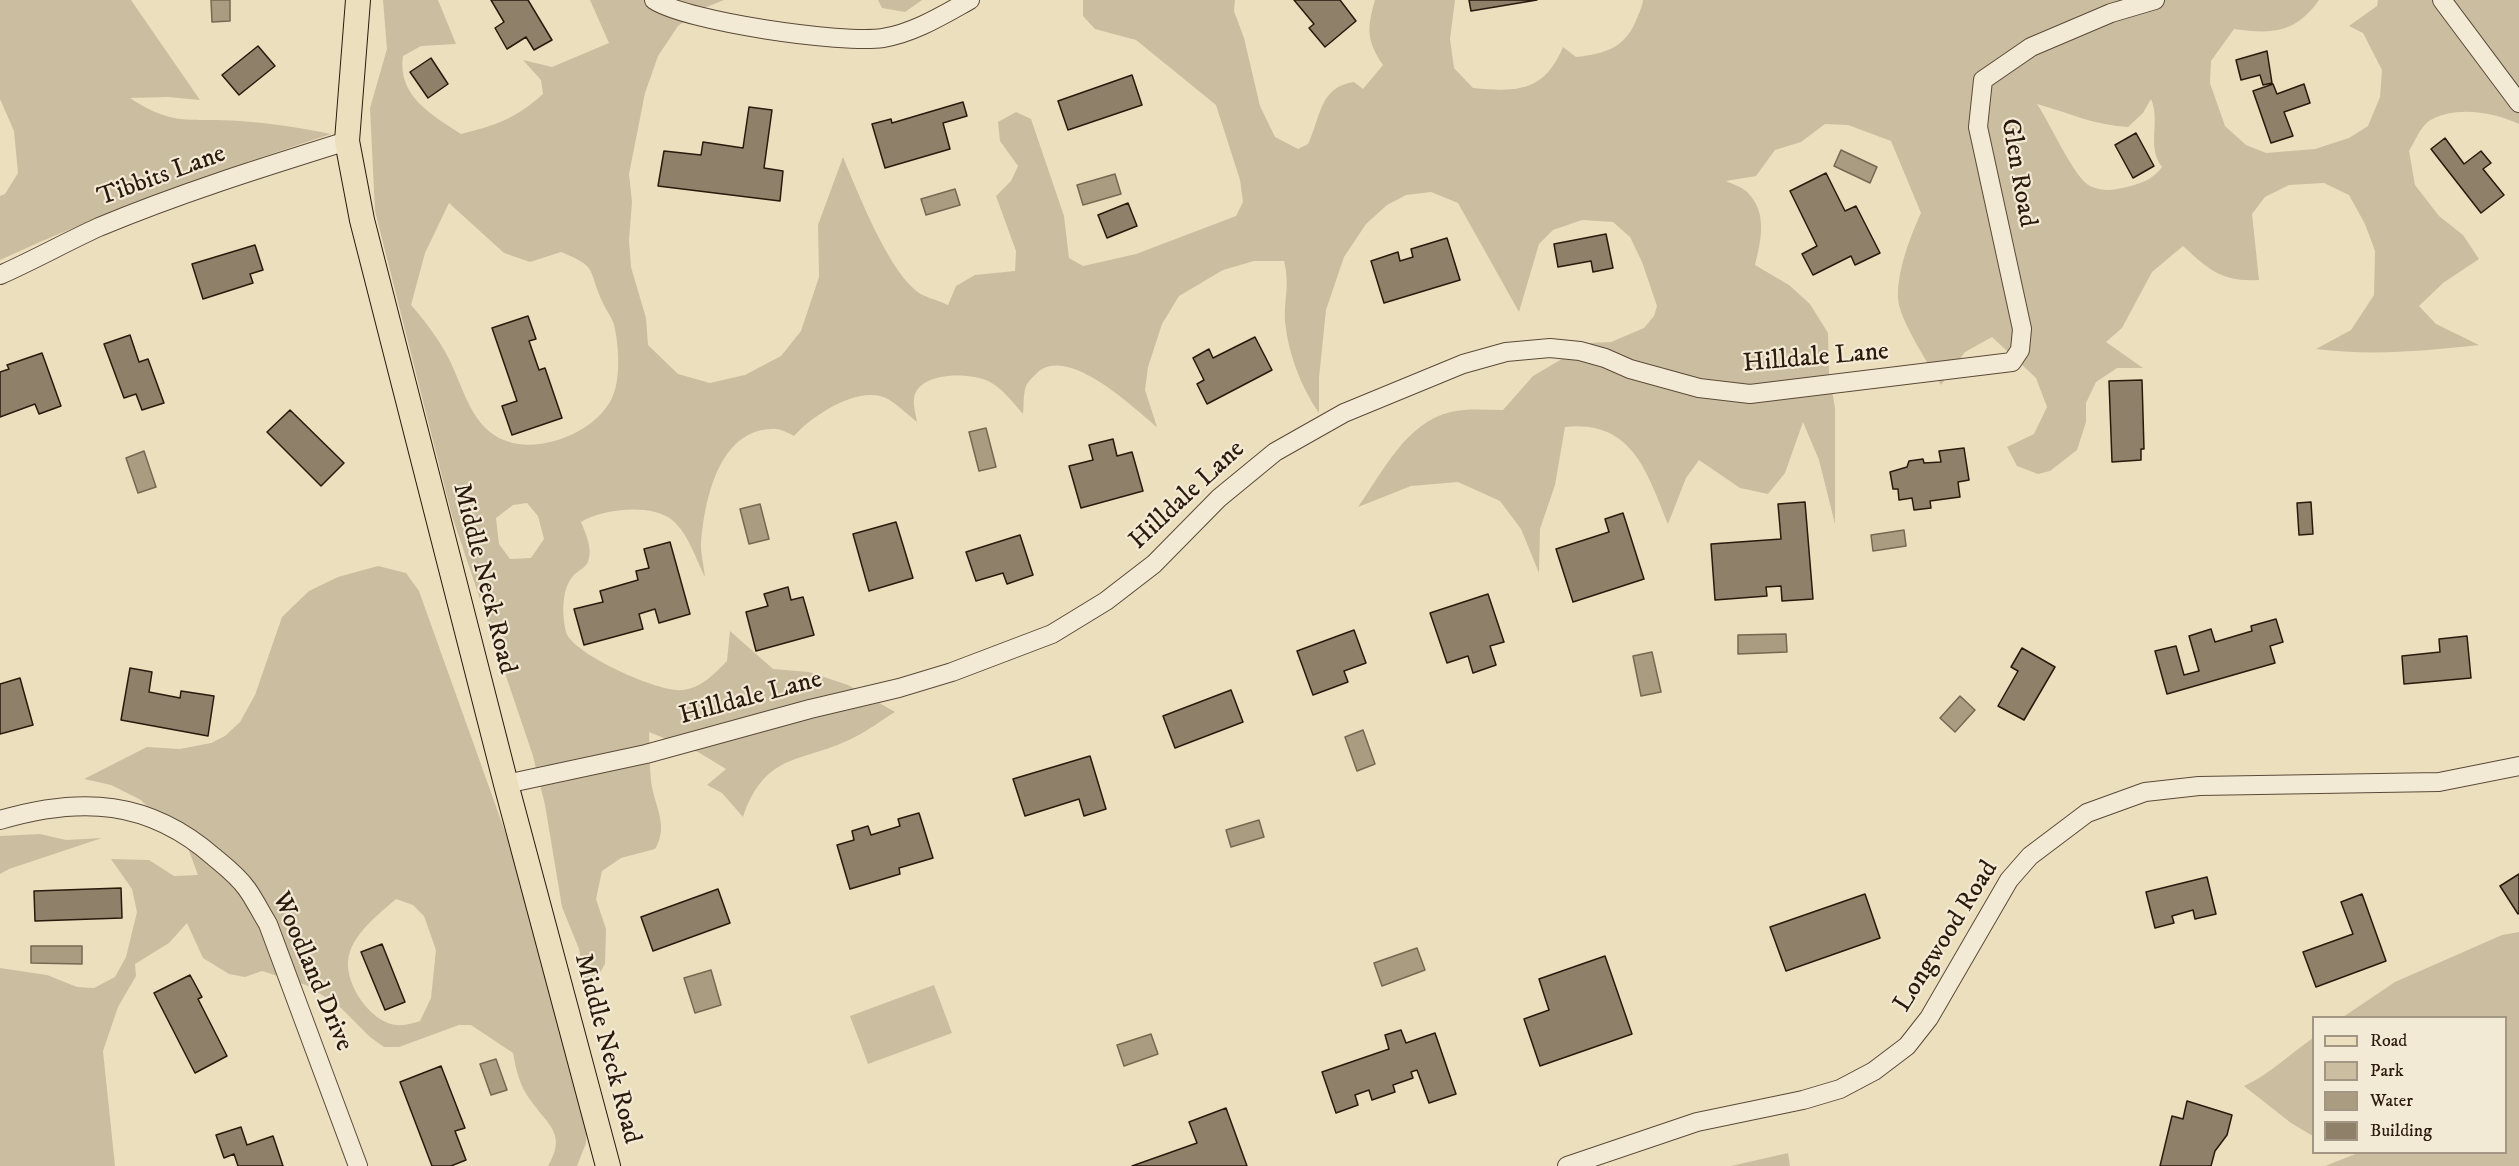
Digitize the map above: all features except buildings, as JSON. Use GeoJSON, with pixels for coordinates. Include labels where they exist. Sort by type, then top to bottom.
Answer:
{"type":"FeatureCollection","features":[{"type":"Feature","properties":{"kind":"main road","name":"Middle Neck Road"},"geometry":{"type":"LineString","coordinates":[[358,0],[347,141],[362,220],[506,784],[608,1166]]}},
{"type":"Feature","properties":{"kind":"street"},"geometry":{"type":"LineString","coordinates":[[654,0],[698,17],[830,38],[861,40],[903,33],[970,0]]}},
{"type":"Feature","properties":{"kind":"street","name":"Glen Road"},"geometry":{"type":"LineString","coordinates":[[2018,356],[2022,329],[1978,127],[1983,80],[2031,47],[2111,13],[2155,0]]}},
{"type":"Feature","properties":{"kind":"street"},"geometry":{"type":"LineString","coordinates":[[2442,0],[2519,103]]}},
{"type":"Feature","properties":{"kind":"street","name":"Tibbits Lane"},"geometry":{"type":"LineString","coordinates":[[0,275],[98,228],[144,210],[267,166],[347,141]]}},
{"type":"Feature","properties":{"kind":"street","name":"Hilldale Lane"},"geometry":{"type":"LineString","coordinates":[[506,784],[646,754],[810,708],[899,688],[952,672],[1052,634],[1106,601],[1154,564],[1219,498],[1275,452],[1344,413],[1463,364],[1506,352],[1550,348],[1580,351],[1630,369],[1699,388],[1750,394],[2007,364],[2018,356]]}},
{"type":"Feature","properties":{"kind":"street","name":"Longwood Road"},"geometry":{"type":"LineString","coordinates":[[1567,1166],[1697,1122],[1803,1100],[1840,1089],[1874,1071],[1907,1046],[1929,1018],[2009,880],[2030,856],[2087,813],[2145,792],[2178,788],[2439,782],[2519,766]]}},
{"type":"Feature","properties":{"kind":"street","name":"Woodland Drive"},"geometry":{"type":"LineString","coordinates":[[0,820],[61,806],[114,808],[134,812],[154,817],[171,825],[201,845],[234,874],[247,889],[268,924],[358,1166]]}},
{"type":"Feature","properties":{"kind":"green space"},"geometry":{"type":"Polygon","coordinates":[[[0,0],[131,0],[200,100],[168,97],[130,98],[159,114],[172,117],[263,123],[331,134],[164,192],[81,224],[0,260],[0,196],[5,194],[18,173],[14,131],[0,99],[0,0]]]}},
{"type":"Feature","properties":{"kind":"green space"},"geometry":{"type":"Polygon","coordinates":[[[383,0],[438,0],[456,44],[421,46],[403,56],[405,82],[411,93],[428,112],[461,134],[505,120],[523,110],[543,94],[541,80],[523,60],[552,67],[609,43],[590,0],[724,0],[704,8],[678,26],[658,56],[645,93],[629,174],[632,202],[629,240],[631,267],[646,318],[648,345],[678,374],[710,383],[745,375],[781,356],[801,331],[819,277],[818,225],[843,157],[856,189],[893,263],[917,292],[948,305],[956,286],[975,275],[1015,271],[1016,251],[996,196],[1011,181],[1018,166],[1000,141],[998,122],[1016,112],[1031,119],[1064,216],[1069,258],[1083,266],[1136,254],[1236,216],[1243,202],[1240,180],[1216,105],[1136,40],[1095,29],[1083,16],[1083,0],[1235,0],[1234,11],[1244,38],[1260,106],[1275,137],[1298,149],[1308,144],[1323,105],[1334,90],[1354,82],[1363,89],[1383,65],[1373,48],[1370,34],[1370,18],[1375,0],[1455,0],[1450,39],[1454,68],[1473,88],[1503,90],[1528,86],[1538,81],[1556,62],[1563,47],[1576,57],[1611,49],[1625,39],[1630,32],[1643,0],[2319,0],[2301,20],[2281,29],[2260,31],[2234,29],[2211,61],[2210,83],[2225,126],[2246,145],[2266,153],[2315,149],[2349,138],[2368,126],[2380,97],[2382,70],[2363,33],[2349,26],[2377,6],[2378,0],[2519,0],[2519,124],[2498,116],[2474,112],[2450,113],[2426,123],[2409,151],[2415,185],[2439,216],[2463,235],[2479,259],[2443,283],[2419,306],[2436,324],[2479,345],[2378,352],[2316,349],[2351,330],[2374,295],[2375,251],[2365,224],[2349,195],[2324,183],[2289,185],[2265,197],[2252,214],[2259,280],[2235,279],[2217,273],[2183,246],[2152,272],[2122,328],[2106,342],[2143,368],[2117,368],[2096,382],[2086,403],[2086,422],[2077,450],[2050,471],[2038,474],[2017,466],[2007,447],[2034,434],[2047,407],[2036,378],[1992,337],[1965,352],[1941,385],[1903,317],[1899,307],[1898,288],[1909,243],[1921,213],[1891,141],[1848,125],[1825,124],[1801,142],[1775,150],[1756,176],[1726,181],[1747,192],[1758,208],[1761,237],[1755,265],[1789,285],[1810,304],[1828,333],[1829,372],[1835,408],[1835,524],[1819,460],[1803,422],[1785,473],[1768,494],[1740,488],[1699,460],[1686,478],[1668,524],[1644,469],[1622,441],[1607,432],[1588,427],[1565,427],[1555,485],[1540,529],[1539,573],[1521,529],[1500,501],[1458,482],[1411,486],[1358,507],[1397,450],[1421,426],[1451,412],[1503,410],[1533,376],[1589,343],[1611,342],[1644,328],[1654,316],[1657,306],[1642,262],[1630,237],[1613,222],[1582,220],[1553,230],[1539,244],[1519,312],[1458,203],[1431,192],[1406,195],[1387,205],[1366,224],[1344,257],[1326,310],[1319,378],[1319,413],[1301,381],[1289,345],[1285,321],[1287,285],[1284,261],[1254,261],[1223,270],[1179,296],[1162,324],[1148,367],[1145,390],[1157,427],[1098,381],[1080,371],[1063,366],[1048,367],[1028,382],[1024,393],[1023,414],[1004,393],[990,382],[971,376],[946,376],[925,383],[917,390],[914,408],[917,422],[888,399],[877,395],[851,399],[838,404],[813,419],[794,436],[775,429],[754,433],[739,442],[717,471],[706,509],[701,545],[705,577],[683,532],[678,525],[663,515],[640,510],[613,511],[590,517],[581,522],[590,552],[587,564],[574,575],[567,587],[563,610],[566,632],[572,641],[584,651],[618,670],[655,685],[682,690],[702,683],[727,661],[730,631],[773,669],[809,672],[848,685],[895,712],[855,737],[775,769],[752,795],[743,817],[722,793],[707,785],[726,769],[698,752],[649,732],[652,789],[661,823],[659,840],[655,849],[621,858],[602,871],[596,899],[606,929],[605,964],[587,995],[579,949],[562,907],[545,805],[533,756],[452,516],[375,211],[370,108],[387,49],[383,0]],[[2151,99],[2143,113],[2128,127],[2093,121],[2037,104],[2069,161],[2084,181],[2095,188],[2108,190],[2142,182],[2162,167],[2155,151],[2155,116],[2151,99]],[[449,203],[425,253],[411,305],[440,343],[470,407],[482,425],[505,440],[521,444],[539,444],[575,433],[603,412],[612,398],[617,381],[617,342],[613,322],[587,266],[561,252],[530,262],[504,253],[449,203]],[[527,503],[513,505],[496,518],[499,544],[510,559],[531,558],[544,539],[538,516],[527,503]]]}},
{"type":"Feature","properties":{"kind":"green space"},"geometry":{"type":"Polygon","coordinates":[[[878,0],[922,0],[905,12],[882,8],[878,0]]]}},
{"type":"Feature","properties":{"kind":"green space"},"geometry":{"type":"Polygon","coordinates":[[[378,566],[406,573],[419,591],[518,868],[587,1120],[586,1143],[577,1166],[548,1166],[556,1146],[553,1130],[524,1090],[513,1053],[471,1025],[459,1025],[399,1047],[384,1047],[370,1037],[338,1005],[306,985],[262,971],[245,977],[229,974],[203,958],[187,923],[169,943],[135,964],[136,976],[118,1007],[103,1051],[115,1166],[0,1166],[0,968],[47,975],[77,987],[94,988],[115,977],[126,957],[137,912],[132,889],[111,859],[149,860],[174,876],[198,875],[188,848],[141,800],[111,785],[84,779],[147,747],[180,749],[211,743],[225,736],[240,722],[255,695],[282,617],[309,591],[338,577],[378,566]],[[396,899],[362,931],[349,955],[350,977],[360,999],[377,1017],[397,1025],[420,1021],[431,998],[436,950],[424,916],[413,905],[396,899]]]}},
{"type":"Feature","properties":{"kind":"green space"},"geometry":{"type":"Polygon","coordinates":[[[40,834],[66,840],[102,838],[0,874],[0,836],[40,834]]]}},
{"type":"Feature","properties":{"kind":"green space"},"geometry":{"type":"Polygon","coordinates":[[[2519,932],[2519,1166],[2325,1166],[2355,1154],[2507,1154],[2507,1016],[2344,1016],[2395,982],[2502,935],[2519,932]]]}},
{"type":"Feature","properties":{"kind":"green space"},"geometry":{"type":"Polygon","coordinates":[[[934,985],[952,1033],[868,1064],[850,1016],[934,985]]]}},
{"type":"Feature","properties":{"kind":"green space"},"geometry":{"type":"Polygon","coordinates":[[[2312,1039],[2312,1135],[2291,1123],[2244,1086],[2271,1070],[2312,1039]]]}},
{"type":"Feature","properties":{"kind":"green space"},"geometry":{"type":"Polygon","coordinates":[[[1788,1153],[1790,1166],[1731,1166],[1788,1153]]]}},
{"type":"Feature","properties":{"kind":"water"},"geometry":{"type":"Polygon","coordinates":[[[211,0],[230,0],[230,21],[212,22],[211,0]]]}},
{"type":"Feature","properties":{"kind":"water"},"geometry":{"type":"Polygon","coordinates":[[[1841,150],[1877,167],[1870,183],[1834,166],[1841,150]]]}},
{"type":"Feature","properties":{"kind":"water"},"geometry":{"type":"Polygon","coordinates":[[[1115,174],[1121,194],[1083,205],[1077,185],[1115,174]]]}},
{"type":"Feature","properties":{"kind":"water"},"geometry":{"type":"Polygon","coordinates":[[[955,189],[960,205],[926,215],[921,199],[955,189]]]}},
{"type":"Feature","properties":{"kind":"water"},"geometry":{"type":"Polygon","coordinates":[[[986,428],[996,467],[979,471],[969,432],[986,428]]]}},
{"type":"Feature","properties":{"kind":"water"},"geometry":{"type":"Polygon","coordinates":[[[144,451],[156,487],[138,493],[126,458],[144,451]]]}},
{"type":"Feature","properties":{"kind":"water"},"geometry":{"type":"Polygon","coordinates":[[[760,504],[769,539],[749,544],[740,509],[760,504]]]}},
{"type":"Feature","properties":{"kind":"water"},"geometry":{"type":"Polygon","coordinates":[[[1904,530],[1906,546],[1873,551],[1871,535],[1904,530]]]}},
{"type":"Feature","properties":{"kind":"water"},"geometry":{"type":"Polygon","coordinates":[[[1786,634],[1787,652],[1738,654],[1738,635],[1786,634]]]}},
{"type":"Feature","properties":{"kind":"water"},"geometry":{"type":"Polygon","coordinates":[[[1652,652],[1661,692],[1641,696],[1633,656],[1652,652]]]}},
{"type":"Feature","properties":{"kind":"water"},"geometry":{"type":"Polygon","coordinates":[[[1960,696],[1975,710],[1955,732],[1940,718],[1960,696]]]}},
{"type":"Feature","properties":{"kind":"water"},"geometry":{"type":"Polygon","coordinates":[[[1363,730],[1375,764],[1357,771],[1345,737],[1363,730]]]}},
{"type":"Feature","properties":{"kind":"water"},"geometry":{"type":"Polygon","coordinates":[[[1259,820],[1264,837],[1231,847],[1226,830],[1259,820]]]}},
{"type":"Feature","properties":{"kind":"water"},"geometry":{"type":"Polygon","coordinates":[[[31,946],[82,946],[82,964],[31,963],[31,946]]]}},
{"type":"Feature","properties":{"kind":"water"},"geometry":{"type":"Polygon","coordinates":[[[1417,948],[1425,970],[1382,986],[1374,963],[1417,948]]]}},
{"type":"Feature","properties":{"kind":"water"},"geometry":{"type":"Polygon","coordinates":[[[711,970],[721,1005],[695,1013],[684,978],[711,970]]]}},
{"type":"Feature","properties":{"kind":"water"},"geometry":{"type":"Polygon","coordinates":[[[1151,1034],[1158,1054],[1124,1066],[1117,1045],[1151,1034]]]}},
{"type":"Feature","properties":{"kind":"water"},"geometry":{"type":"Polygon","coordinates":[[[496,1059],[507,1090],[491,1095],[480,1064],[496,1059]]]}}]}
